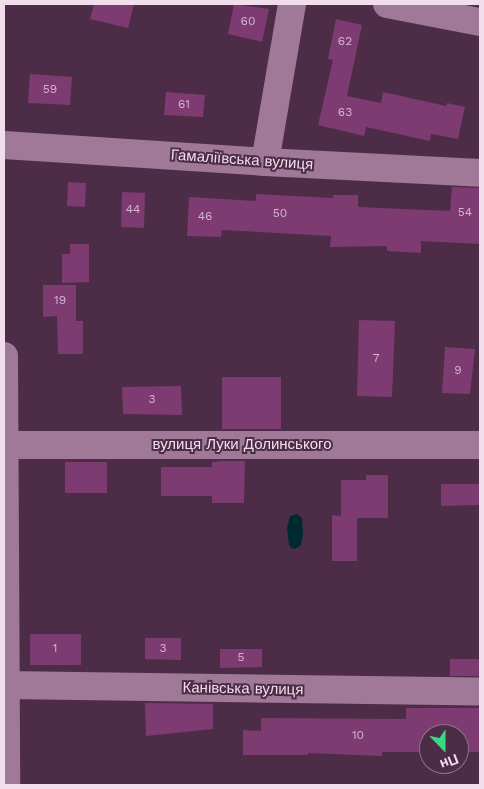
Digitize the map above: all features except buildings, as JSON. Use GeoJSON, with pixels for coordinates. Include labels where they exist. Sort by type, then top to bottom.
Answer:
{"type":"FeatureCollection","features":[{"type":"Feature","properties":{"kind":"street"},"geometry":{"type":"LineString","coordinates":[[266,162],[292,4]]}},
{"type":"Feature","properties":{"kind":"street"},"geometry":{"type":"LineString","coordinates":[[387,4],[480,22]]}},
{"type":"Feature","properties":{"kind":"street","name":"Гамаліївська вулиця"},"geometry":{"type":"LineString","coordinates":[[4,145],[266,162],[480,173]]}},
{"type":"Feature","properties":{"kind":"street"},"geometry":{"type":"LineString","coordinates":[[4,356],[5,773]]}},
{"type":"Feature","properties":{"kind":"street","name":"вулиця Луки Долинського"},"geometry":{"type":"LineString","coordinates":[[4,445],[480,445]]}},
{"type":"Feature","properties":{"kind":"street","name":"Канівська вулиця"},"geometry":{"type":"LineString","coordinates":[[6,686],[480,692]]}},
{"type":"Feature","properties":{"kind":"shaded area"},"geometry":{"type":"Polygon","coordinates":[[[297,514],[302,518],[303,535],[301,545],[295,549],[289,545],[287,528],[290,516],[297,514]]]}}]}
